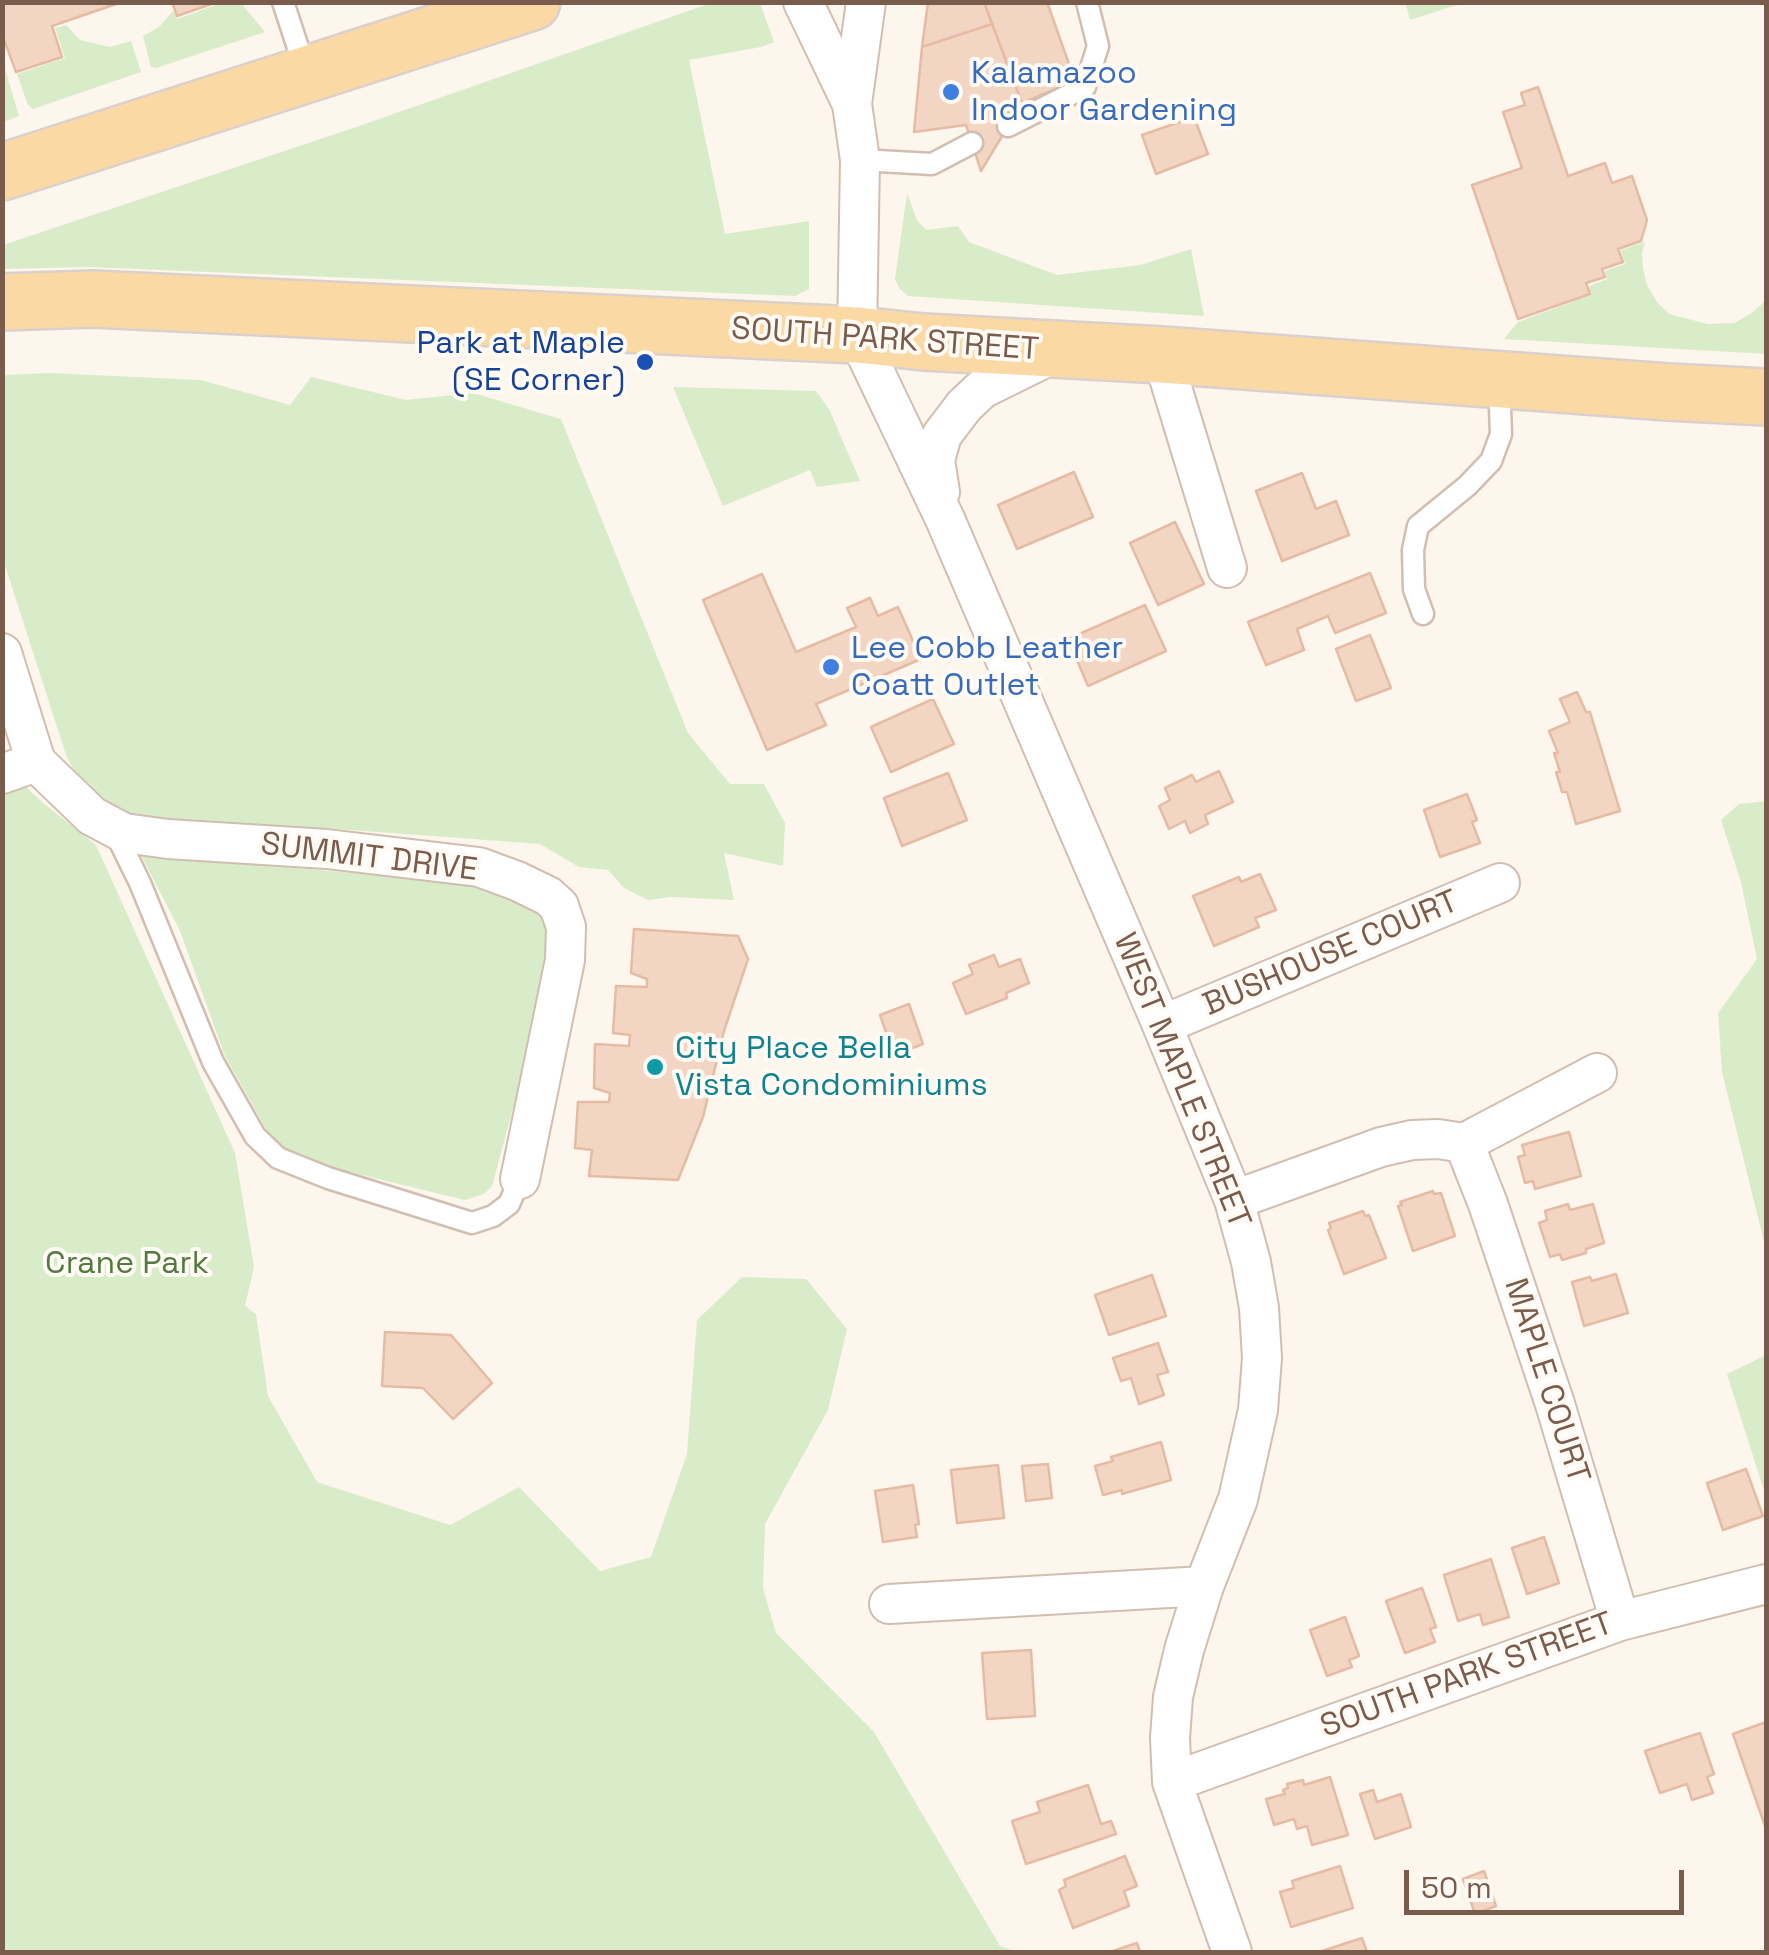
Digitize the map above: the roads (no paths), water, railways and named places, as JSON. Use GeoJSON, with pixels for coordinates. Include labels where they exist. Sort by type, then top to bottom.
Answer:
{"type":"FeatureCollection","features":[{"type":"Feature","properties":{"kind":"main road"},"geometry":{"type":"LineString","coordinates":[[2,172],[532,2]]}},
{"type":"Feature","properties":{"kind":"main road","name":"SOUTH PARK STREET"},"geometry":{"type":"LineString","coordinates":[[2,302],[93,300],[857,336],[1766,396]]}},
{"type":"Feature","properties":{"kind":"street","name":"WEST MAPLE STREET"},"geometry":{"type":"LineString","coordinates":[[803,2],[852,104]]}},
{"type":"Feature","properties":{"kind":"street","name":"WEST MAPLE STREET"},"geometry":{"type":"LineString","coordinates":[[866,2],[852,104],[860,160],[857,336],[946,519],[1162,1026],[1234,1200],[1251,1262],[1262,1358],[1258,1410],[1238,1499],[1184,1650],[1173,1697],[1170,1738],[1172,1782],[1232,1952]]}},
{"type":"Feature","properties":{"kind":"street","name":"WEST MAPLE STREET"},"geometry":{"type":"LineString","coordinates":[[946,519],[934,460],[942,434],[982,389],[1060,350]]}},
{"type":"Feature","properties":{"kind":"street"},"geometry":{"type":"LineString","coordinates":[[1162,355],[1227,568]]}},
{"type":"Feature","properties":{"kind":"street"},"geometry":{"type":"LineString","coordinates":[[2,653],[19,768]]}},
{"type":"Feature","properties":{"kind":"street","name":"SUMMIT DRIVE"},"geometry":{"type":"LineString","coordinates":[[19,768],[124,832],[168,839],[327,848],[478,868],[548,896],[559,906],[566,927],[565,960],[520,1179]]}},
{"type":"Feature","properties":{"kind":"street","name":"BUSHOUSE COURT"},"geometry":{"type":"LineString","coordinates":[[1162,1026],[1500,882]]}},
{"type":"Feature","properties":{"kind":"street"},"geometry":{"type":"LineString","coordinates":[[1234,1200],[1412,1140],[1464,1143],[1596,1073]]}},
{"type":"Feature","properties":{"kind":"street","name":"MAPLE COURT"},"geometry":{"type":"LineString","coordinates":[[1464,1143],[1556,1404],[1620,1621]]}},
{"type":"Feature","properties":{"kind":"street","name":"SOUTH PARK STREET"},"geometry":{"type":"LineString","coordinates":[[1172,1782],[1620,1621],[1766,1584]]}},
{"type":"Feature","properties":{"kind":"street"},"geometry":{"type":"LineString","coordinates":[[890,1604],[1204,1586]]}},
{"type":"Feature","properties":{"kind":"lane"},"geometry":{"type":"LineString","coordinates":[[283,2],[307,75]]}},
{"type":"Feature","properties":{"kind":"lane"},"geometry":{"type":"LineString","coordinates":[[1008,126],[1085,87],[1098,46],[1087,2]]}},
{"type":"Feature","properties":{"kind":"lane"},"geometry":{"type":"LineString","coordinates":[[860,160],[932,164],[972,143]]}},
{"type":"Feature","properties":{"kind":"lane"},"geometry":{"type":"LineString","coordinates":[[1423,614],[1414,589],[1413,550],[1418,526],[1491,461],[1501,434],[1499,379]]}},
{"type":"Feature","properties":{"kind":"lane"},"geometry":{"type":"LineString","coordinates":[[112,826],[148,902],[213,1062],[255,1136],[278,1158],[328,1178],[472,1223],[493,1216],[509,1204],[520,1179]]}},
{"type":"Feature","properties":{"kind":"place","name":"Kalamazoo Indoor Gardening"},"geometry":{"type":"Point","coordinates":[951,92]}},
{"type":"Feature","properties":{"kind":"place","name":"Park at Maple (SE Corner)"},"geometry":{"type":"Point","coordinates":[645,362]}},
{"type":"Feature","properties":{"kind":"place","name":"Lee Cobb Leather Coatt Outlet"},"geometry":{"type":"Point","coordinates":[831,667]}},
{"type":"Feature","properties":{"kind":"place","name":"City Place Bella Vista Condominiums"},"geometry":{"type":"Point","coordinates":[655,1067]}},
{"type":"Feature","properties":{"kind":"park label","name":"Crane Park"},"geometry":{"type":"Point","coordinates":[127,1264]}}]}
